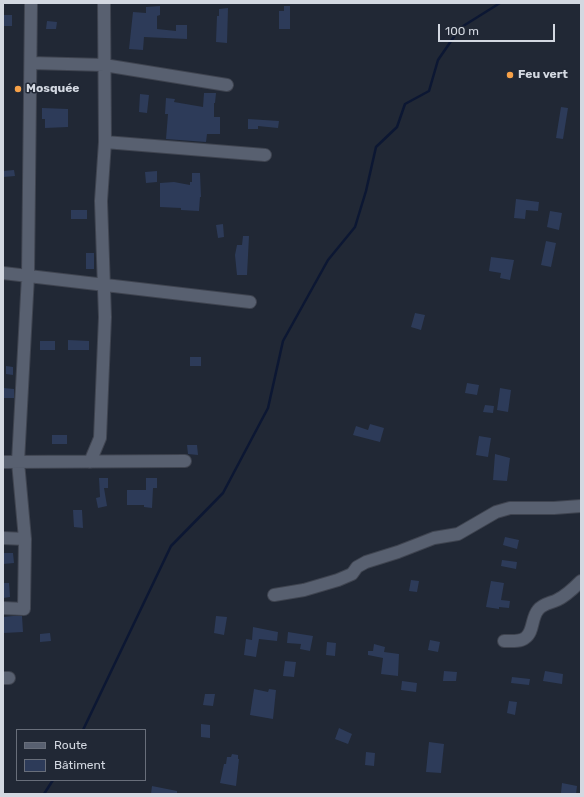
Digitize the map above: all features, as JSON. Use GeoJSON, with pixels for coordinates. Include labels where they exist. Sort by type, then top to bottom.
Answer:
{"type":"FeatureCollection","features":[{"type":"Feature","properties":{"kind":"street"},"geometry":{"type":"LineString","coordinates":[[3,608],[24,609],[25,539],[18,462],[28,276],[31,3]]}},
{"type":"Feature","properties":{"kind":"street"},"geometry":{"type":"LineString","coordinates":[[90,462],[100,438],[104,317],[101,201],[105,142],[104,3]]}},
{"type":"Feature","properties":{"kind":"street"},"geometry":{"type":"LineString","coordinates":[[30,63],[104,65],[227,85]]}},
{"type":"Feature","properties":{"kind":"street"},"geometry":{"type":"LineString","coordinates":[[105,142],[264,155]]}},
{"type":"Feature","properties":{"kind":"street"},"geometry":{"type":"LineString","coordinates":[[3,273],[250,302]]}},
{"type":"Feature","properties":{"kind":"street"},"geometry":{"type":"LineString","coordinates":[[3,462],[185,461]]}},
{"type":"Feature","properties":{"kind":"street"},"geometry":{"type":"LineString","coordinates":[[274,595],[304,590],[338,580],[352,574],[357,567],[366,562],[398,552],[434,538],[458,534],[496,512],[510,508],[554,508],[581,506]]}},
{"type":"Feature","properties":{"kind":"street"},"geometry":{"type":"LineString","coordinates":[[3,538],[25,539]]}},
{"type":"Feature","properties":{"kind":"street"},"geometry":{"type":"LineString","coordinates":[[504,641],[524,639],[529,634],[538,609],[558,600],[581,581]]}},
{"type":"Feature","properties":{"kind":"building"},"geometry":{"type":"Polygon","coordinates":[[[160,6],[160,15],[157,16],[157,29],[176,31],[176,25],[187,25],[187,39],[144,37],[143,50],[129,49],[133,12],[146,13],[146,7],[160,6]]]}},
{"type":"Feature","properties":{"kind":"building"},"geometry":{"type":"Polygon","coordinates":[[[284,6],[290,6],[290,29],[279,29],[279,11],[284,11],[284,6]]]}},
{"type":"Feature","properties":{"kind":"building"},"geometry":{"type":"Polygon","coordinates":[[[228,8],[227,43],[216,42],[217,16],[219,16],[219,9],[228,8]]]}},
{"type":"Feature","properties":{"kind":"building"},"geometry":{"type":"Polygon","coordinates":[[[3,15],[12,15],[12,26],[3,26],[3,15]]]}},
{"type":"Feature","properties":{"kind":"building"},"geometry":{"type":"Polygon","coordinates":[[[47,21],[57,22],[56,29],[46,29],[47,21]]]}},
{"type":"Feature","properties":{"kind":"building"},"geometry":{"type":"Polygon","coordinates":[[[204,93],[216,93],[214,117],[220,117],[220,134],[207,134],[206,142],[166,139],[168,114],[165,114],[166,98],[175,99],[174,102],[203,107],[204,93]]]}},
{"type":"Feature","properties":{"kind":"building"},"geometry":{"type":"Polygon","coordinates":[[[140,94],[149,95],[147,113],[139,112],[140,94]]]}},
{"type":"Feature","properties":{"kind":"building"},"geometry":{"type":"Polygon","coordinates":[[[561,107],[568,108],[563,139],[556,138],[561,107]]]}},
{"type":"Feature","properties":{"kind":"building"},"geometry":{"type":"Polygon","coordinates":[[[42,108],[68,109],[68,127],[45,128],[45,119],[42,119],[42,108]]]}},
{"type":"Feature","properties":{"kind":"building"},"geometry":{"type":"Polygon","coordinates":[[[248,119],[279,121],[278,128],[258,126],[258,129],[248,129],[248,119]]]}},
{"type":"Feature","properties":{"kind":"building"},"geometry":{"type":"Polygon","coordinates":[[[14,170],[15,176],[3,177],[3,171],[14,170]]]}},
{"type":"Feature","properties":{"kind":"building"},"geometry":{"type":"Polygon","coordinates":[[[157,171],[157,182],[146,183],[145,172],[157,171]]]}},
{"type":"Feature","properties":{"kind":"building"},"geometry":{"type":"Polygon","coordinates":[[[192,173],[200,173],[201,197],[199,211],[160,207],[160,183],[174,182],[190,185],[190,182],[192,182],[192,173]]]}},
{"type":"Feature","properties":{"kind":"building"},"geometry":{"type":"Polygon","coordinates":[[[516,199],[539,202],[538,211],[526,210],[525,219],[514,218],[516,199]]]}},
{"type":"Feature","properties":{"kind":"building"},"geometry":{"type":"Polygon","coordinates":[[[71,210],[87,210],[87,219],[71,219],[71,210]]]}},
{"type":"Feature","properties":{"kind":"building"},"geometry":{"type":"Polygon","coordinates":[[[550,211],[562,213],[559,230],[547,227],[550,211]]]}},
{"type":"Feature","properties":{"kind":"building"},"geometry":{"type":"Polygon","coordinates":[[[223,224],[224,237],[218,238],[216,225],[223,224]]]}},
{"type":"Feature","properties":{"kind":"building"},"geometry":{"type":"Polygon","coordinates":[[[243,236],[249,236],[247,275],[237,275],[235,255],[237,245],[242,245],[243,236]]]}},
{"type":"Feature","properties":{"kind":"building"},"geometry":{"type":"Polygon","coordinates":[[[546,241],[556,243],[551,267],[541,265],[546,241]]]}},
{"type":"Feature","properties":{"kind":"building"},"geometry":{"type":"Polygon","coordinates":[[[86,253],[94,253],[94,269],[86,269],[86,253]]]}},
{"type":"Feature","properties":{"kind":"building"},"geometry":{"type":"Polygon","coordinates":[[[491,257],[514,260],[510,280],[500,278],[501,273],[489,271],[491,257]]]}},
{"type":"Feature","properties":{"kind":"building"},"geometry":{"type":"Polygon","coordinates":[[[415,313],[425,315],[421,330],[411,327],[415,313]]]}},
{"type":"Feature","properties":{"kind":"building"},"geometry":{"type":"Polygon","coordinates":[[[68,340],[89,341],[89,350],[68,350],[68,340]]]}},
{"type":"Feature","properties":{"kind":"building"},"geometry":{"type":"Polygon","coordinates":[[[40,341],[55,341],[55,350],[40,350],[40,341]]]}},
{"type":"Feature","properties":{"kind":"building"},"geometry":{"type":"Polygon","coordinates":[[[190,357],[201,357],[201,366],[190,366],[190,357]]]}},
{"type":"Feature","properties":{"kind":"building"},"geometry":{"type":"Polygon","coordinates":[[[6,366],[13,367],[13,375],[6,374],[6,366]]]}},
{"type":"Feature","properties":{"kind":"building"},"geometry":{"type":"Polygon","coordinates":[[[467,383],[479,385],[477,395],[465,393],[467,383]]]}},
{"type":"Feature","properties":{"kind":"building"},"geometry":{"type":"Polygon","coordinates":[[[3,388],[14,389],[14,398],[3,398],[3,388]]]}},
{"type":"Feature","properties":{"kind":"building"},"geometry":{"type":"Polygon","coordinates":[[[500,388],[511,390],[508,412],[497,410],[500,388]]]}},
{"type":"Feature","properties":{"kind":"building"},"geometry":{"type":"Polygon","coordinates":[[[485,405],[494,406],[493,413],[483,412],[485,405]]]}},
{"type":"Feature","properties":{"kind":"building"},"geometry":{"type":"Polygon","coordinates":[[[370,424],[384,428],[380,442],[353,435],[356,426],[368,430],[370,424]]]}},
{"type":"Feature","properties":{"kind":"building"},"geometry":{"type":"Polygon","coordinates":[[[52,435],[67,435],[67,444],[52,444],[52,435]]]}},
{"type":"Feature","properties":{"kind":"building"},"geometry":{"type":"Polygon","coordinates":[[[479,436],[491,438],[488,457],[476,455],[479,436]]]}},
{"type":"Feature","properties":{"kind":"building"},"geometry":{"type":"Polygon","coordinates":[[[187,445],[197,445],[198,455],[188,454],[187,445]]]}},
{"type":"Feature","properties":{"kind":"building"},"geometry":{"type":"Polygon","coordinates":[[[495,454],[510,458],[507,481],[493,480],[495,454]]]}},
{"type":"Feature","properties":{"kind":"building"},"geometry":{"type":"Polygon","coordinates":[[[99,478],[108,478],[108,488],[104,488],[107,506],[98,508],[96,498],[100,497],[99,478]]]}},
{"type":"Feature","properties":{"kind":"building"},"geometry":{"type":"Polygon","coordinates":[[[146,478],[157,478],[157,488],[153,488],[152,508],[144,507],[144,505],[127,505],[127,490],[146,490],[146,478]]]}},
{"type":"Feature","properties":{"kind":"building"},"geometry":{"type":"Polygon","coordinates":[[[73,510],[82,510],[83,528],[74,527],[73,510]]]}},
{"type":"Feature","properties":{"kind":"building"},"geometry":{"type":"Polygon","coordinates":[[[505,537],[519,540],[517,549],[503,545],[505,537]]]}},
{"type":"Feature","properties":{"kind":"building"},"geometry":{"type":"Polygon","coordinates":[[[3,553],[13,553],[14,563],[3,564],[3,553]]]}},
{"type":"Feature","properties":{"kind":"building"},"geometry":{"type":"Polygon","coordinates":[[[502,560],[517,562],[516,569],[501,566],[502,560]]]}},
{"type":"Feature","properties":{"kind":"building"},"geometry":{"type":"Polygon","coordinates":[[[411,580],[419,581],[417,592],[409,591],[411,580]]]}},
{"type":"Feature","properties":{"kind":"building"},"geometry":{"type":"Polygon","coordinates":[[[491,581],[504,583],[501,600],[510,601],[509,608],[499,607],[499,609],[486,607],[491,581]]]}},
{"type":"Feature","properties":{"kind":"building"},"geometry":{"type":"Polygon","coordinates":[[[3,583],[9,583],[10,597],[3,598],[3,583]]]}},
{"type":"Feature","properties":{"kind":"building"},"geometry":{"type":"Polygon","coordinates":[[[22,616],[23,632],[3,633],[3,617],[22,616]]]}},
{"type":"Feature","properties":{"kind":"building"},"geometry":{"type":"Polygon","coordinates":[[[216,616],[227,617],[224,635],[214,633],[216,616]]]}},
{"type":"Feature","properties":{"kind":"building"},"geometry":{"type":"Polygon","coordinates":[[[253,627],[278,632],[277,641],[259,639],[256,657],[244,655],[246,639],[252,640],[253,627]]]}},
{"type":"Feature","properties":{"kind":"building"},"geometry":{"type":"Polygon","coordinates":[[[288,632],[313,636],[310,651],[300,649],[301,644],[287,643],[288,632]]]}},
{"type":"Feature","properties":{"kind":"building"},"geometry":{"type":"Polygon","coordinates":[[[50,633],[51,641],[40,642],[40,634],[50,633]]]}},
{"type":"Feature","properties":{"kind":"building"},"geometry":{"type":"Polygon","coordinates":[[[430,640],[440,642],[438,652],[428,650],[430,640]]]}},
{"type":"Feature","properties":{"kind":"building"},"geometry":{"type":"Polygon","coordinates":[[[327,642],[336,643],[335,656],[326,655],[327,642]]]}},
{"type":"Feature","properties":{"kind":"building"},"geometry":{"type":"Polygon","coordinates":[[[374,644],[385,647],[384,652],[399,654],[398,676],[381,674],[383,658],[368,655],[368,651],[373,651],[374,644]]]}},
{"type":"Feature","properties":{"kind":"building"},"geometry":{"type":"Polygon","coordinates":[[[285,661],[296,662],[294,677],[283,676],[285,661]]]}},
{"type":"Feature","properties":{"kind":"building"},"geometry":{"type":"Polygon","coordinates":[[[444,671],[457,672],[456,681],[443,681],[444,671]]]}},
{"type":"Feature","properties":{"kind":"building"},"geometry":{"type":"Polygon","coordinates":[[[545,671],[563,674],[562,684],[543,681],[545,671]]]}},
{"type":"Feature","properties":{"kind":"building"},"geometry":{"type":"Polygon","coordinates":[[[512,677],[530,679],[529,685],[511,683],[512,677]]]}},
{"type":"Feature","properties":{"kind":"building"},"geometry":{"type":"Polygon","coordinates":[[[402,681],[417,683],[416,692],[401,690],[402,681]]]}},
{"type":"Feature","properties":{"kind":"building"},"geometry":{"type":"Polygon","coordinates":[[[254,689],[268,692],[269,689],[276,690],[273,719],[250,715],[254,689]]]}},
{"type":"Feature","properties":{"kind":"building"},"geometry":{"type":"Polygon","coordinates":[[[205,694],[215,694],[213,706],[203,705],[205,694]]]}},
{"type":"Feature","properties":{"kind":"building"},"geometry":{"type":"Polygon","coordinates":[[[509,701],[517,702],[515,715],[507,713],[509,701]]]}},
{"type":"Feature","properties":{"kind":"building"},"geometry":{"type":"Polygon","coordinates":[[[201,724],[210,725],[210,738],[201,737],[201,724]]]}},
{"type":"Feature","properties":{"kind":"building"},"geometry":{"type":"Polygon","coordinates":[[[339,728],[352,734],[348,744],[335,739],[339,728]]]}},
{"type":"Feature","properties":{"kind":"building"},"geometry":{"type":"Polygon","coordinates":[[[429,742],[444,744],[441,773],[426,772],[429,742]]]}},
{"type":"Feature","properties":{"kind":"building"},"geometry":{"type":"Polygon","coordinates":[[[366,752],[375,753],[374,766],[365,765],[366,752]]]}},
{"type":"Feature","properties":{"kind":"building"},"geometry":{"type":"Polygon","coordinates":[[[232,754],[238,755],[239,759],[236,786],[220,783],[224,764],[226,764],[227,757],[231,757],[232,754]]]}},
{"type":"Feature","properties":{"kind":"building"},"geometry":{"type":"Polygon","coordinates":[[[562,783],[577,786],[576,794],[561,793],[562,783]]]}},
{"type":"Feature","properties":{"kind":"building"},"geometry":{"type":"Polygon","coordinates":[[[152,786],[177,791],[177,794],[151,794],[152,786]]]}},
{"type":"Feature","properties":{"kind":"waterway"},"geometry":{"type":"LineString","coordinates":[[83,729],[171,546],[223,493],[268,408],[283,341],[328,260],[355,227],[366,191],[376,147],[397,127],[405,104],[429,91],[438,60],[460,28],[500,3]]}},
{"type":"Feature","properties":{"kind":"waterway"},"geometry":{"type":"LineString","coordinates":[[44,794],[52,781]]}},
{"type":"Feature","properties":{"kind":"place","name":"Feu vert"},"geometry":{"type":"Point","coordinates":[510,75]}},
{"type":"Feature","properties":{"kind":"place","name":"Mosquée"},"geometry":{"type":"Point","coordinates":[18,89]}}]}
